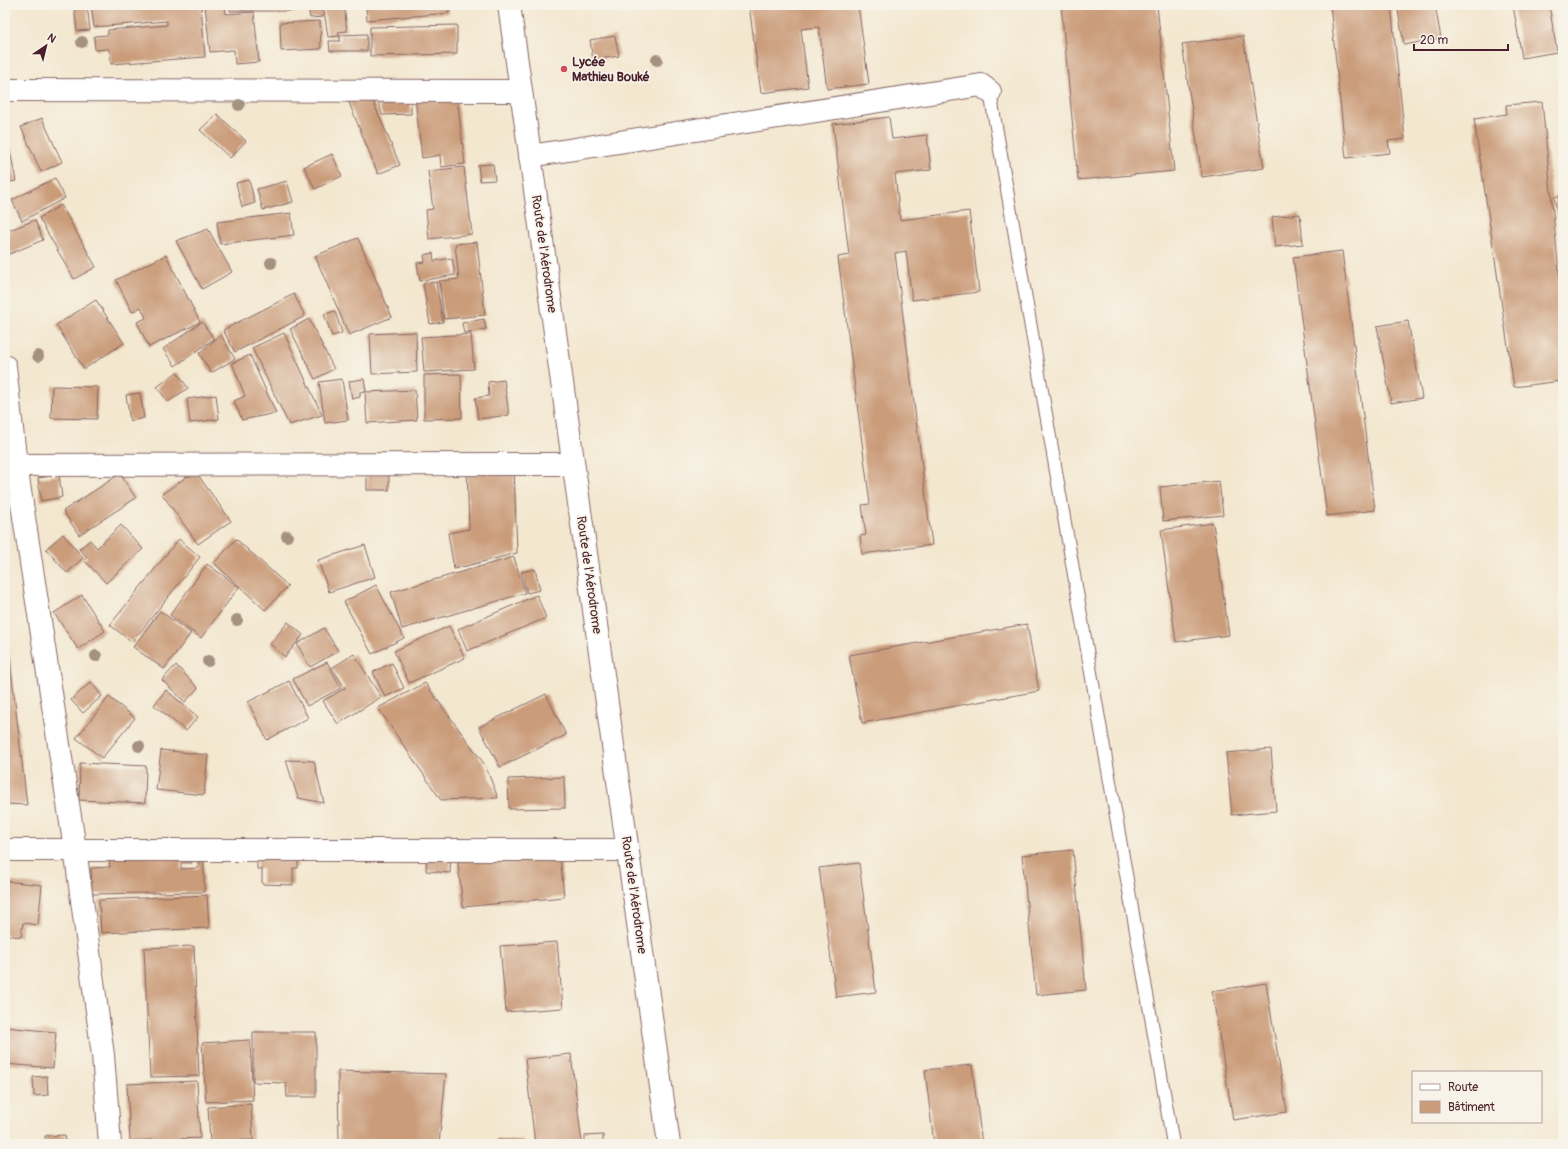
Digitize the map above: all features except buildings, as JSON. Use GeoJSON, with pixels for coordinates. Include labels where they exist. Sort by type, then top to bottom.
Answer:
{"type":"FeatureCollection","features":[{"type":"Feature","properties":{"kind":"street","name":"Route de l'Aérodrome"},"geometry":{"type":"LineString","coordinates":[[509,5],[669,1144]]}},
{"type":"Feature","properties":{"kind":"street"},"geometry":{"type":"LineString","coordinates":[[530,156],[981,85],[990,92]]}},
{"type":"Feature","properties":{"kind":"street"},"geometry":{"type":"LineString","coordinates":[[5,90],[521,91]]}},
{"type":"Feature","properties":{"kind":"street"},"geometry":{"type":"LineString","coordinates":[[5,366],[10,465],[75,849],[103,1055],[110,1144]]}},
{"type":"Feature","properties":{"kind":"street"},"geometry":{"type":"LineString","coordinates":[[10,465],[573,464]]}},
{"type":"Feature","properties":{"kind":"street"},"geometry":{"type":"LineString","coordinates":[[5,850],[628,850]]}},
{"type":"Feature","properties":{"kind":"lane"},"geometry":{"type":"LineString","coordinates":[[990,92],[1173,1144]]}},
{"type":"Feature","properties":{"kind":"place","name":"Lycée Mathieu Bouké"},"geometry":{"type":"Point","coordinates":[564,69]}}]}
